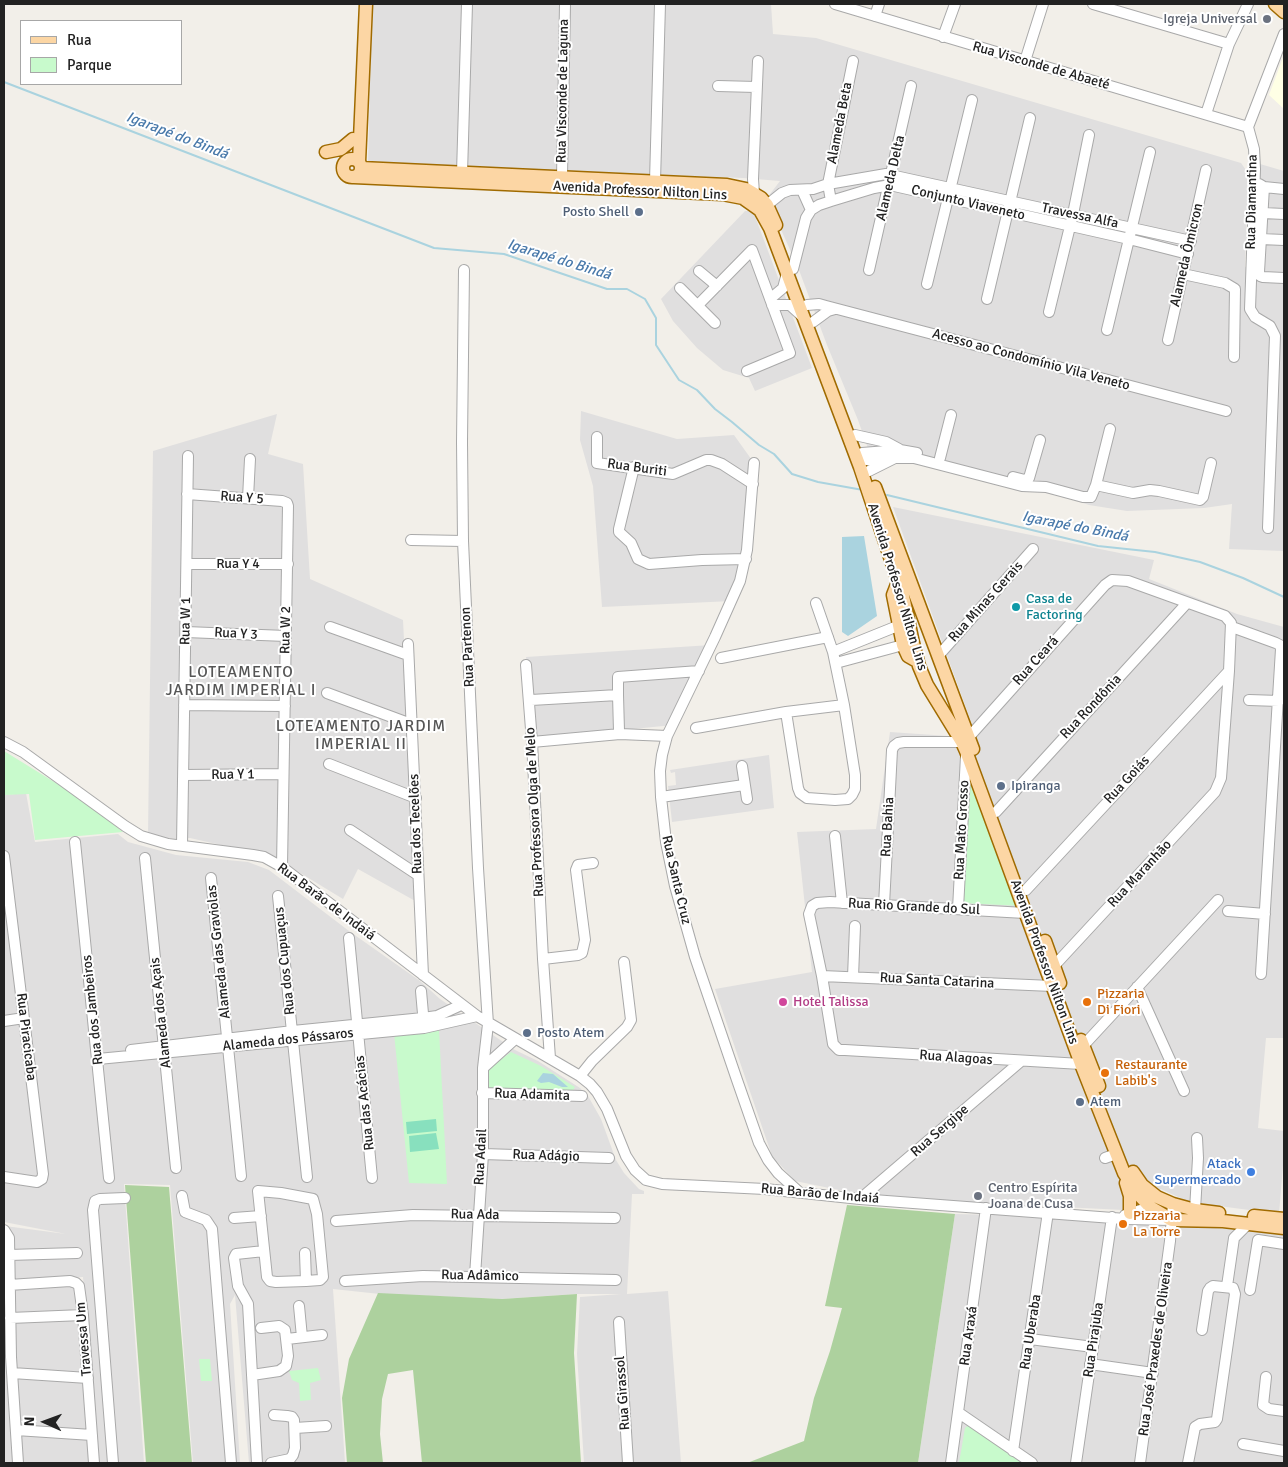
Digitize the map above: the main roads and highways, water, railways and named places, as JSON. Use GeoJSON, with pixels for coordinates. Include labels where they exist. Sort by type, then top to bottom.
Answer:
{"type":"FeatureCollection","features":[{"type":"Feature","properties":{"kind":"main road"},"geometry":{"type":"LineString","coordinates":[[360,120],[343,169],[348,176],[358,169],[366,4]]}},
{"type":"Feature","properties":{"kind":"main road"},"geometry":{"type":"LineString","coordinates":[[1275,4],[1284,12]]}},
{"type":"Feature","properties":{"kind":"main road"},"geometry":{"type":"LineString","coordinates":[[326,152],[341,149],[353,139]]}},
{"type":"Feature","properties":{"kind":"main road","name":"Avenida Professor Nilton Lins"},"geometry":{"type":"LineString","coordinates":[[358,169],[727,185],[737,186],[754,193],[767,205],[790,271],[865,462],[870,485]]}},
{"type":"Feature","properties":{"kind":"main road","name":"Avenida Professor Nilton Lins"},"geometry":{"type":"LineString","coordinates":[[358,169],[733,195],[744,198],[760,210],[790,271]]}},
{"type":"Feature","properties":{"kind":"main road","name":"Avenida Professor Nilton Lins"},"geometry":{"type":"LineString","coordinates":[[807,314],[875,499],[940,657],[966,743],[1025,913],[1081,1064],[1110,1156],[1136,1192],[1150,1206],[1172,1220],[1223,1221],[1284,1228]]}},
{"type":"Feature","properties":{"kind":"main road","name":"Avenida Professor Nilton Lins"},"geometry":{"type":"LineString","coordinates":[[875,499],[919,664],[927,685],[966,743],[996,812],[1131,1170],[1142,1185],[1157,1197],[1173,1204],[1195,1210],[1284,1219]]}},
{"type":"Feature","properties":{"kind":"main road"},"geometry":{"type":"LineString","coordinates":[[898,582],[893,595],[903,645],[908,656],[919,664],[934,663],[940,657]]}},
{"type":"Feature","properties":{"kind":"main road"},"geometry":{"type":"LineString","coordinates":[[927,685],[947,677]]}},
{"type":"Feature","properties":{"kind":"main road"},"geometry":{"type":"LineString","coordinates":[[1120,1216],[1130,1196],[1124,1173]]}},
{"type":"Feature","properties":{"kind":"water"},"geometry":{"type":"Polygon","coordinates":[[[864,536],[877,616],[848,636],[842,632],[842,537],[864,536]]]}},
{"type":"Feature","properties":{"kind":"water"},"geometry":{"type":"Polygon","coordinates":[[[543,1073],[553,1074],[568,1087],[537,1081],[543,1073]]]}},
{"type":"Feature","properties":{"kind":"waterway","name":"Igarapé do Bindá"},"geometry":{"type":"LineString","coordinates":[[4,82],[434,248],[504,254],[607,289],[627,289],[645,299],[656,318],[656,345],[679,380],[697,390],[715,409],[759,445],[774,454],[792,474],[818,482],[863,490]]}},
{"type":"Feature","properties":{"kind":"waterway","name":"Igarapé do Bindá"},"geometry":{"type":"LineString","coordinates":[[887,495],[1098,546],[1155,552],[1200,562],[1243,578],[1284,597]]}},
{"type":"Feature","properties":{"kind":"place","name":"Igreja Universal"},"geometry":{"type":"Point","coordinates":[1267,19]}},
{"type":"Feature","properties":{"kind":"place","name":"Posto Shell"},"geometry":{"type":"Point","coordinates":[639,212]}},
{"type":"Feature","properties":{"kind":"place","name":"Casa de Factoring"},"geometry":{"type":"Point","coordinates":[1016,607]}},
{"type":"Feature","properties":{"kind":"place","name":"Ipiranga"},"geometry":{"type":"Point","coordinates":[1001,786]}},
{"type":"Feature","properties":{"kind":"place","name":"Hotel Talissa"},"geometry":{"type":"Point","coordinates":[783,1002]}},
{"type":"Feature","properties":{"kind":"place","name":"Pizzaria Di Fiori"},"geometry":{"type":"Point","coordinates":[1087,1002]}},
{"type":"Feature","properties":{"kind":"place","name":"Posto Atem"},"geometry":{"type":"Point","coordinates":[527,1033]}},
{"type":"Feature","properties":{"kind":"place","name":"Restaurante Labib's"},"geometry":{"type":"Point","coordinates":[1105,1073]}},
{"type":"Feature","properties":{"kind":"place","name":"Atem"},"geometry":{"type":"Point","coordinates":[1080,1102]}},
{"type":"Feature","properties":{"kind":"place","name":"Atack Supermercado"},"geometry":{"type":"Point","coordinates":[1251,1172]}},
{"type":"Feature","properties":{"kind":"place","name":"Centro Espírita Joana de Cusa"},"geometry":{"type":"Point","coordinates":[978,1196]}},
{"type":"Feature","properties":{"kind":"place","name":"Pizzaria La Torre"},"geometry":{"type":"Point","coordinates":[1123,1224]}},
{"type":"Feature","properties":{"kind":"district","name":"LOTEAMENTO JARDIM IMPERIAL I"},"geometry":{"type":"Point","coordinates":[241,682]}},
{"type":"Feature","properties":{"kind":"district","name":"LOTEAMENTO JARDIM IMPERIAL II"},"geometry":{"type":"Point","coordinates":[361,736]}}]}
